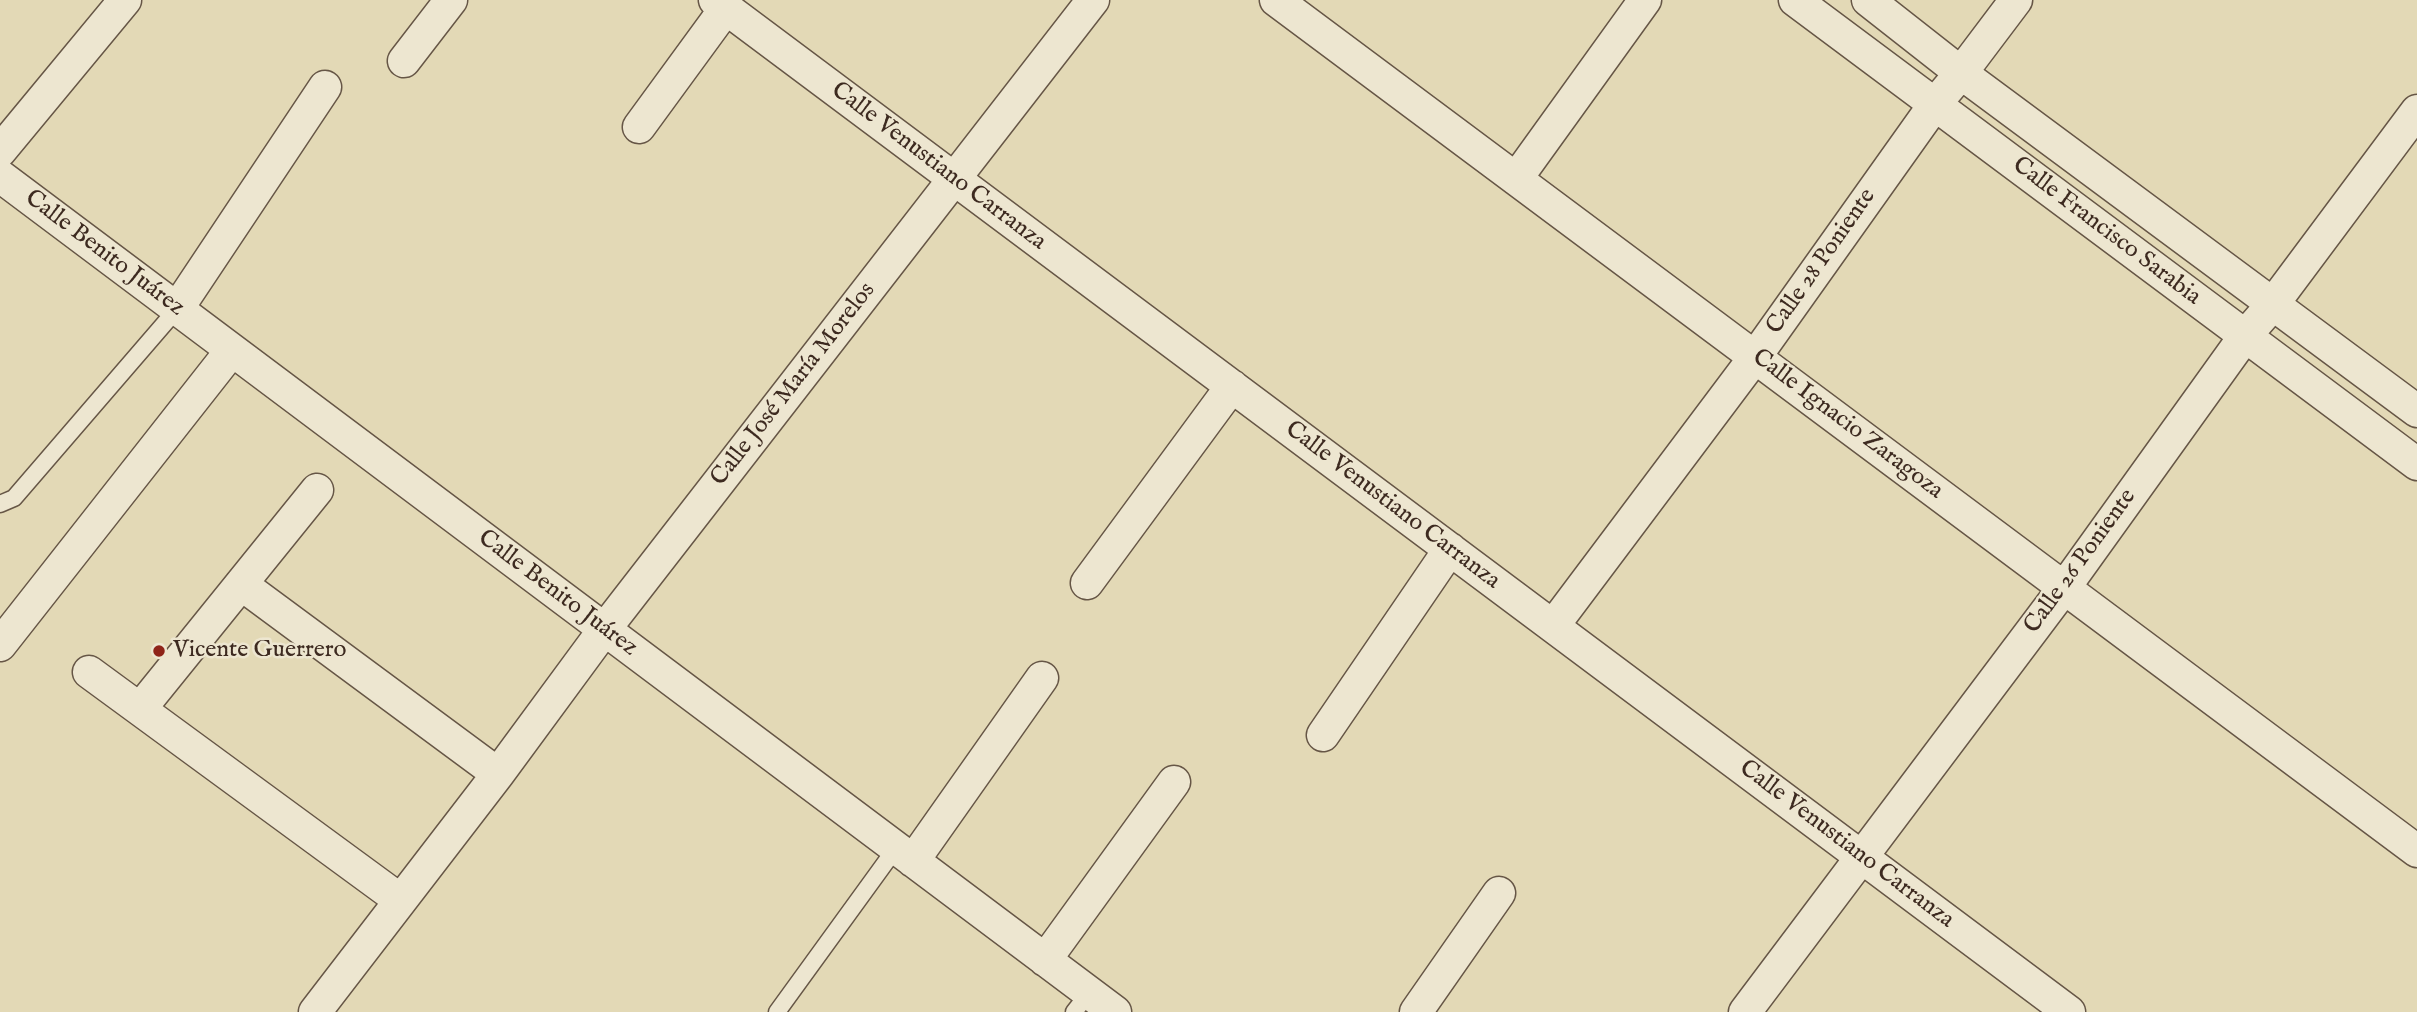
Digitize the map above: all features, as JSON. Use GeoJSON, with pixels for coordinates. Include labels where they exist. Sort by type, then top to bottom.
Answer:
{"type":"FeatureCollection","features":[{"type":"Feature","properties":{"kind":"street"},"geometry":{"type":"LineString","coordinates":[[0,151],[125,0]]}},
{"type":"Feature","properties":{"kind":"street"},"geometry":{"type":"LineString","coordinates":[[404,61],[451,0]]}},
{"type":"Feature","properties":{"kind":"street","name":"Calle José María Morelos"},"geometry":{"type":"LineString","coordinates":[[314,1012],[498,774],[604,629],[1093,0]]}},
{"type":"Feature","properties":{"kind":"street","name":"Calle Ignacio Zaragoza"},"geometry":{"type":"LineString","coordinates":[[1276,0],[2417,850]]}},
{"type":"Feature","properties":{"kind":"street"},"geometry":{"type":"LineString","coordinates":[[1516,179],[1645,0]]}},
{"type":"Feature","properties":{"kind":"street","name":"Calle Francisco Sarabia"},"geometry":{"type":"LineString","coordinates":[[1795,0],[2417,464]]}},
{"type":"Feature","properties":{"kind":"street","name":"Calle Francisco Sarabia"},"geometry":{"type":"LineString","coordinates":[[1868,0],[1961,73],[2417,411]]}},
{"type":"Feature","properties":{"kind":"street","name":"Calle 28 Poniente"},"geometry":{"type":"LineString","coordinates":[[1553,626],[1755,357],[1935,104],[2016,0]]}},
{"type":"Feature","properties":{"kind":"street"},"geometry":{"type":"LineString","coordinates":[[639,127],[720,4]]}},
{"type":"Feature","properties":{"kind":"street","name":"Calle Venustiano Carranza"},"geometry":{"type":"LineString","coordinates":[[720,4],[2068,1012]]}},
{"type":"Feature","properties":{"kind":"street"},"geometry":{"type":"LineString","coordinates":[[177,309],[325,87]]}},
{"type":"Feature","properties":{"kind":"street","name":"Calle 26 Poniente"},"geometry":{"type":"LineString","coordinates":[[1745,1012],[2064,588],[2245,336],[2273,304],[2417,111]]}},
{"type":"Feature","properties":{"kind":"street","name":"Calle Benito Juárez"},"geometry":{"type":"LineString","coordinates":[[0,176],[1045,960],[1081,1002],[1115,1012]]}},
{"type":"Feature","properties":{"kind":"street"},"geometry":{"type":"LineString","coordinates":[[0,645],[232,350]]}},
{"type":"Feature","properties":{"kind":"street"},"geometry":{"type":"LineString","coordinates":[[1087,583],[1232,386]]}},
{"type":"Feature","properties":{"kind":"street"},"geometry":{"type":"LineString","coordinates":[[140,709],[317,490]]}},
{"type":"Feature","properties":{"kind":"street"},"geometry":{"type":"LineString","coordinates":[[1323,735],[1450,549]]}},
{"type":"Feature","properties":{"kind":"street"},"geometry":{"type":"LineString","coordinates":[[241,584],[498,774]]}},
{"type":"Feature","properties":{"kind":"street"},"geometry":{"type":"LineString","coordinates":[[89,672],[400,900]]}},
{"type":"Feature","properties":{"kind":"street"},"geometry":{"type":"LineString","coordinates":[[905,855],[1042,678]]}},
{"type":"Feature","properties":{"kind":"street"},"geometry":{"type":"LineString","coordinates":[[1045,960],[1174,782]]}},
{"type":"Feature","properties":{"kind":"street"},"geometry":{"type":"LineString","coordinates":[[1416,1012],[1499,893]]}},
{"type":"Feature","properties":{"kind":"lane"},"geometry":{"type":"LineString","coordinates":[[0,504],[14,498],[177,309]]}},
{"type":"Feature","properties":{"kind":"lane"},"geometry":{"type":"LineString","coordinates":[[777,1012],[905,855]]}},
{"type":"Feature","properties":{"kind":"place","name":"Vicente Guerrero"},"geometry":{"type":"Point","coordinates":[159,651]}}]}
